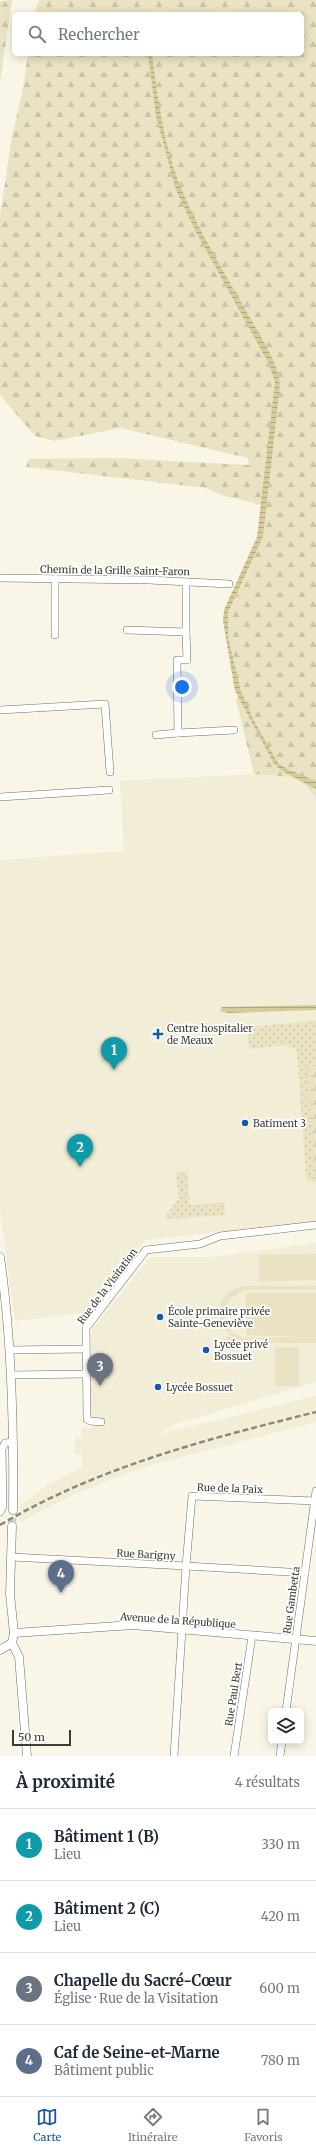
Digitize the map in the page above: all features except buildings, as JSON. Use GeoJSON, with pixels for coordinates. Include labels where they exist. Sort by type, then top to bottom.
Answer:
{"type":"FeatureCollection","features":[{"type":"Feature","properties":{"kind":"street","name":"Chemin de la Grille Saint-Faron"},"geometry":{"type":"LineString","coordinates":[[0,578],[55,578],[229,584]]}},
{"type":"Feature","properties":{"kind":"street"},"geometry":{"type":"LineString","coordinates":[[54,636],[55,578]]}},
{"type":"Feature","properties":{"kind":"street"},"geometry":{"type":"LineString","coordinates":[[178,733],[177,660],[187,660],[186,582]]}},
{"type":"Feature","properties":{"kind":"street"},"geometry":{"type":"LineString","coordinates":[[127,630],[186,632]]}},
{"type":"Feature","properties":{"kind":"street"},"geometry":{"type":"LineString","coordinates":[[0,710],[105,704],[110,772]]}},
{"type":"Feature","properties":{"kind":"street"},"geometry":{"type":"LineString","coordinates":[[156,735],[234,730]]}},
{"type":"Feature","properties":{"kind":"street"},"geometry":{"type":"LineString","coordinates":[[0,797],[109,790]]}},
{"type":"Feature","properties":{"kind":"street","name":"Rue de la Visitation"},"geometry":{"type":"LineString","coordinates":[[101,1422],[90,1421],[87,1419],[85,1349],[86,1328],[146,1250],[200,1244],[220,1236],[316,1225]]}},
{"type":"Feature","properties":{"kind":"street"},"geometry":{"type":"LineString","coordinates":[[0,1257],[10,1350],[13,1442],[13,1510]]}},
{"type":"Feature","properties":{"kind":"street"},"geometry":{"type":"LineString","coordinates":[[10,1350],[85,1349]]}},
{"type":"Feature","properties":{"kind":"street"},"geometry":{"type":"LineString","coordinates":[[11,1375],[86,1374]]}},
{"type":"Feature","properties":{"kind":"street"},"geometry":{"type":"LineString","coordinates":[[0,1512],[3,1505],[2,1449],[5,1443],[13,1442]]}},
{"type":"Feature","properties":{"kind":"street","name":"Rue Gambetta"},"geometry":{"type":"LineString","coordinates":[[286,1708],[316,1491]]}},
{"type":"Feature","properties":{"kind":"street","name":"Rue de la Paix"},"geometry":{"type":"LineString","coordinates":[[186,1566],[192,1496],[315,1501]]}},
{"type":"Feature","properties":{"kind":"street"},"geometry":{"type":"LineString","coordinates":[[12,1526],[10,1594],[14,1633],[12,1643],[19,1657],[27,1756]]}},
{"type":"Feature","properties":{"kind":"street","name":"Rue Barigny"},"geometry":{"type":"LineString","coordinates":[[11,1557],[186,1566],[174,1756]]}},
{"type":"Feature","properties":{"kind":"street"},"geometry":{"type":"LineString","coordinates":[[186,1566],[305,1573]]}},
{"type":"Feature","properties":{"kind":"street","name":"Avenue de la République"},"geometry":{"type":"LineString","coordinates":[[14,1633],[119,1625],[316,1641]]}},
{"type":"Feature","properties":{"kind":"street","name":"Rue Paul Bert"},"geometry":{"type":"LineString","coordinates":[[234,1756],[252,1636]]}},
{"type":"Feature","properties":{"kind":"street"},"geometry":{"type":"LineString","coordinates":[[0,1650],[12,1643]]}},
{"type":"Feature","properties":{"kind":"street"},"geometry":{"type":"LineString","coordinates":[[280,1756],[282,1744]]}},
{"type":"Feature","properties":{"kind":"shaded area"},"geometry":{"type":"Polygon","coordinates":[[[148,56],[152,56],[159,106],[166,140],[182,190],[222,270],[269,351],[279,377],[280,384],[263,537],[228,613],[228,637],[241,691],[254,721],[278,763],[287,769],[316,781],[316,789],[282,771],[274,764],[235,691],[223,621],[224,610],[257,537],[275,382],[269,364],[196,232],[176,190],[156,116],[148,56]]]}},
{"type":"Feature","properties":{"kind":"shaded area","name":"Centre hospitalier de Meaux"},"geometry":{"type":"Polygon","coordinates":[[[254,774],[291,777],[306,784],[316,799],[316,1221],[146,1240],[82,1313],[15,1321],[0,1209],[0,860],[124,851],[120,781],[254,774]]]}},
{"type":"Feature","properties":{"kind":"shaded area"},"geometry":{"type":"Polygon","coordinates":[[[316,1005],[316,1010],[228,1013],[220,1011],[222,1007],[316,1005]]]}},
{"type":"Feature","properties":{"kind":"shaded area","name":"Lycée privé Bossuet"},"geometry":{"type":"Polygon","coordinates":[[[316,1243],[316,1382],[176,1424],[155,1435],[316,1396],[316,1422],[155,1464],[77,1493],[20,1522],[20,1506],[47,1485],[82,1467],[82,1455],[75,1454],[75,1438],[82,1438],[82,1428],[95,1427],[94,1418],[90,1415],[91,1331],[150,1257],[211,1257],[316,1243]]]}},
{"type":"Feature","properties":{"kind":"green space"},"geometry":{"type":"Polygon","coordinates":[[[12,0],[0,82],[0,1],[12,0]]]}},
{"type":"Feature","properties":{"kind":"green space"},"geometry":{"type":"Polygon","coordinates":[[[39,0],[316,0],[316,799],[306,785],[291,777],[254,774],[236,700],[241,691],[228,637],[228,614],[263,537],[266,506],[224,496],[206,488],[26,467],[29,459],[115,458],[249,465],[248,458],[120,428],[55,441],[35,436],[0,395],[0,216],[12,136],[22,94],[28,56],[304,56],[304,12],[35,12],[39,0]]]}},
{"type":"Feature","properties":{"kind":"green space"},"geometry":{"type":"Polygon","coordinates":[[[316,1021],[315,1183],[308,1180],[306,1175],[297,1054],[295,1049],[286,1045],[249,1049],[247,1027],[316,1021]]]}},
{"type":"Feature","properties":{"kind":"green space"},"geometry":{"type":"Polygon","coordinates":[[[316,1066],[316,1172],[314,1172],[307,1067],[316,1066]]]}},
{"type":"Feature","properties":{"kind":"green space"},"geometry":{"type":"Polygon","coordinates":[[[187,1171],[190,1205],[224,1202],[225,1215],[166,1219],[165,1216],[179,1199],[176,1172],[187,1171]]]}},
{"type":"Feature","properties":{"kind":"green space"},"geometry":{"type":"Polygon","coordinates":[[[316,1254],[316,1280],[259,1281],[259,1255],[316,1254]]]}},
{"type":"Feature","properties":{"kind":"green space"},"geometry":{"type":"Polygon","coordinates":[[[245,1286],[316,1286],[316,1290],[247,1290],[238,1294],[229,1302],[224,1315],[231,1332],[243,1338],[305,1337],[246,1335],[246,1293],[316,1293],[316,1343],[226,1343],[226,1337],[232,1337],[223,1326],[221,1320],[220,1307],[222,1301],[232,1290],[245,1286]]]}},
{"type":"Feature","properties":{"kind":"green space"},"geometry":{"type":"Polygon","coordinates":[[[275,1347],[299,1347],[299,1386],[275,1386],[275,1347]]]}},
{"type":"Feature","properties":{"kind":"tunnel"},"geometry":{"type":"LineString","coordinates":[[12,1526],[13,1510]]}},
{"type":"Feature","properties":{"kind":"railway"},"geometry":{"type":"LineString","coordinates":[[0,1525],[37,1505],[114,1471],[194,1444],[316,1412]]}},
{"type":"Feature","properties":{"kind":"place","name":"Centre hospitalier de Meaux"},"geometry":{"type":"Point","coordinates":[158,1034]}},
{"type":"Feature","properties":{"kind":"place","name":"Bâtiment 1 (B)"},"geometry":{"type":"Point","coordinates":[114,1070]}},
{"type":"Feature","properties":{"kind":"place","name":"Batiment 3"},"geometry":{"type":"Point","coordinates":[245,1123]}},
{"type":"Feature","properties":{"kind":"place","name":"Bâtiment 2 (C)"},"geometry":{"type":"Point","coordinates":[80,1167]}},
{"type":"Feature","properties":{"kind":"place","name":"École primaire privée Sainte-Geneviève"},"geometry":{"type":"Point","coordinates":[160,1317]}},
{"type":"Feature","properties":{"kind":"place","name":"Lycée privé Bossuet"},"geometry":{"type":"Point","coordinates":[206,1350]}},
{"type":"Feature","properties":{"kind":"place","name":"Chapelle du Sacré-Cœur"},"geometry":{"type":"Point","coordinates":[100,1386]}},
{"type":"Feature","properties":{"kind":"place","name":"Lycée Bossuet"},"geometry":{"type":"Point","coordinates":[158,1387]}},
{"type":"Feature","properties":{"kind":"place","name":"Caf de Seine-et-Marne"},"geometry":{"type":"Point","coordinates":[61,1593]}}]}
